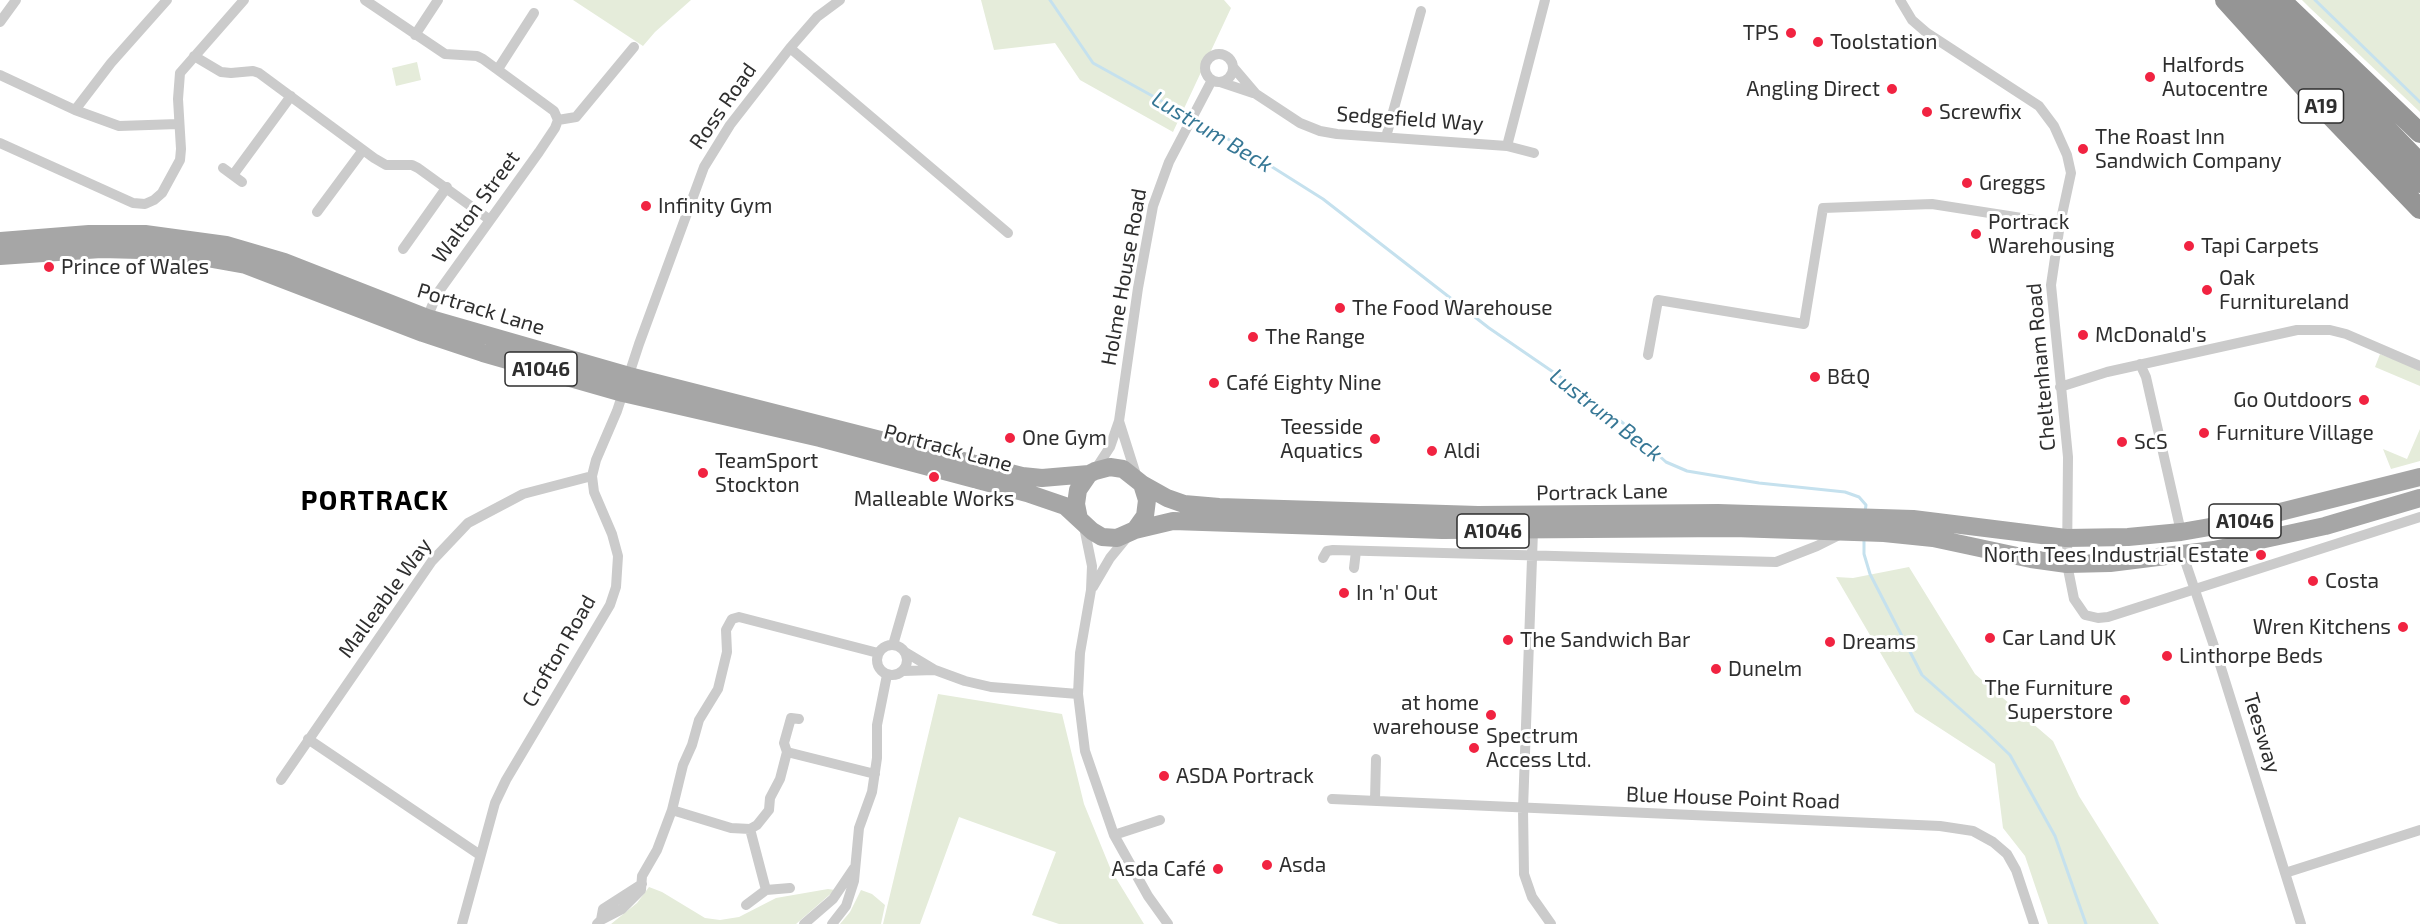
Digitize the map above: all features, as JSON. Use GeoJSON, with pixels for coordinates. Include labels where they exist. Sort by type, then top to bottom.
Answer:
{"type":"FeatureCollection","features":[{"type":"Feature","properties":{"kind":"highway","name":"A19"},"geometry":{"type":"LineString","coordinates":[[2225,0],[2323,108],[2420,209]]}},
{"type":"Feature","properties":{"kind":"highway","name":"A19"},"geometry":{"type":"LineString","coordinates":[[2243,0],[2349,101],[2420,163]]}},
{"type":"Feature","properties":{"kind":"highway","name":"A19"},"geometry":{"type":"LineString","coordinates":[[2266,0],[2420,183]]}},
{"type":"Feature","properties":{"kind":"highway","name":"A19"},"geometry":{"type":"LineString","coordinates":[[2282,0],[2420,133]]}},
{"type":"Feature","properties":{"kind":"main road","name":"Portrack Lane"},"geometry":{"type":"LineString","coordinates":[[0,241],[86,234],[145,234],[226,245],[284,262],[427,318],[626,384],[1027,492],[1065,507],[1102,537],[1117,538],[1173,521],[1533,531],[1850,527],[1941,521],[2026,535],[2066,538]]}},
{"type":"Feature","properties":{"kind":"main road","name":"Portrack Lane"},"geometry":{"type":"LineString","coordinates":[[0,256],[101,249],[140,250],[218,259],[291,281],[423,333],[483,353],[1022,476],[1042,478],[1092,473],[1110,467],[1123,468],[1167,498],[1184,504],[1478,515],[1718,513],[1850,527]]}},
{"type":"Feature","properties":{"kind":"main road"},"geometry":{"type":"LineString","coordinates":[[1081,521],[1076,504],[1078,490],[1092,473]]}},
{"type":"Feature","properties":{"kind":"main road","name":"A1046"},"geometry":{"type":"LineString","coordinates":[[2066,538],[2128,537],[2181,532],[2244,521],[2420,477]]}},
{"type":"Feature","properties":{"kind":"main road"},"geometry":{"type":"LineString","coordinates":[[1132,532],[1145,516],[1148,500],[1140,481]]}},
{"type":"Feature","properties":{"kind":"main road","name":"A1046"},"geometry":{"type":"LineString","coordinates":[[2067,564],[2110,563],[2182,555],[2325,526],[2420,498]]}},
{"type":"Feature","properties":{"kind":"main road","name":"Portrack Lane"},"geometry":{"type":"LineString","coordinates":[[1884,526],[2031,559],[2067,564]]}},
{"type":"Feature","properties":{"kind":"street"},"geometry":{"type":"LineString","coordinates":[[0,22],[16,0]]}},
{"type":"Feature","properties":{"kind":"street"},"geometry":{"type":"LineString","coordinates":[[75,110],[111,63],[167,0]]}},
{"type":"Feature","properties":{"kind":"street"},"geometry":{"type":"LineString","coordinates":[[0,143],[133,203],[146,204],[162,193],[175,172],[181,149],[178,124],[180,73],[244,0]]}},
{"type":"Feature","properties":{"kind":"street"},"geometry":{"type":"LineString","coordinates":[[365,0],[445,54],[477,56],[498,69],[554,111],[558,120],[576,117],[634,47]]}},
{"type":"Feature","properties":{"kind":"street"},"geometry":{"type":"LineString","coordinates":[[415,34],[438,0]]}},
{"type":"Feature","properties":{"kind":"street","name":"Ross Road"},"geometry":{"type":"LineString","coordinates":[[626,384],[704,167],[730,125],[790,48],[817,17],[840,0]]}},
{"type":"Feature","properties":{"kind":"street"},"geometry":{"type":"LineString","coordinates":[[1507,146],[1545,0]]}},
{"type":"Feature","properties":{"kind":"street","name":"Cheltenham Road"},"geometry":{"type":"LineString","coordinates":[[1900,0],[1912,20],[1927,33],[2032,102],[2051,120],[2062,140],[2071,173],[2060,224],[2051,285],[2068,457],[2067,564],[2074,599],[2085,615],[2098,618],[2420,517]]}},
{"type":"Feature","properties":{"kind":"street"},"geometry":{"type":"LineString","coordinates":[[1386,137],[1421,11]]}},
{"type":"Feature","properties":{"kind":"street"},"geometry":{"type":"LineString","coordinates":[[498,69],[534,13]]}},
{"type":"Feature","properties":{"kind":"street"},"geometry":{"type":"LineString","coordinates":[[790,48],[1008,233]]}},
{"type":"Feature","properties":{"kind":"street"},"geometry":{"type":"LineString","coordinates":[[1216,81],[1231,75],[1233,67],[1226,56],[1213,55],[1205,66],[1207,75],[1216,81],[1256,94]]}},
{"type":"Feature","properties":{"kind":"street"},"geometry":{"type":"LineString","coordinates":[[194,56],[221,72],[253,70],[259,73],[386,165],[412,165],[447,187],[490,220]]}},
{"type":"Feature","properties":{"kind":"street","name":"Sedgefield Way"},"geometry":{"type":"LineString","coordinates":[[1233,67],[1256,94],[1300,123],[1320,131],[1507,146],[1534,153]]}},
{"type":"Feature","properties":{"kind":"street"},"geometry":{"type":"LineString","coordinates":[[0,75],[75,110],[119,126],[178,124]]}},
{"type":"Feature","properties":{"kind":"street","name":"Holme House Road"},"geometry":{"type":"LineString","coordinates":[[1092,473],[1110,447],[1119,421],[1138,288],[1153,206],[1169,162],[1186,128],[1200,102],[1216,81]]}},
{"type":"Feature","properties":{"kind":"street"},"geometry":{"type":"LineString","coordinates":[[223,168],[237,179],[291,96]]}},
{"type":"Feature","properties":{"kind":"street","name":"Walton Street"},"geometry":{"type":"LineString","coordinates":[[427,318],[437,294],[550,136],[558,120]]}},
{"type":"Feature","properties":{"kind":"street"},"geometry":{"type":"LineString","coordinates":[[317,212],[363,150]]}},
{"type":"Feature","properties":{"kind":"street"},"geometry":{"type":"LineString","coordinates":[[403,249],[447,187]]}},
{"type":"Feature","properties":{"kind":"street"},"geometry":{"type":"LineString","coordinates":[[1648,355],[1658,300],[1804,324],[1823,208],[1932,204],[2060,224]]}},
{"type":"Feature","properties":{"kind":"street"},"geometry":{"type":"LineString","coordinates":[[2060,387],[2140,364],[2263,336],[2312,329],[2346,334],[2420,366]]}},
{"type":"Feature","properties":{"kind":"street"},"geometry":{"type":"LineString","coordinates":[[2140,364],[2146,377],[2181,532]]}},
{"type":"Feature","properties":{"kind":"street"},"geometry":{"type":"LineString","coordinates":[[592,476],[626,384]]}},
{"type":"Feature","properties":{"kind":"street","name":"Holme House Road"},"geometry":{"type":"LineString","coordinates":[[1119,421],[1140,481]]}},
{"type":"Feature","properties":{"kind":"street","name":"Malleable Way"},"geometry":{"type":"LineString","coordinates":[[281,780],[432,561],[468,523],[523,494],[592,476]]}},
{"type":"Feature","properties":{"kind":"street","name":"Crofton Road"},"geometry":{"type":"LineString","coordinates":[[462,924],[489,820],[506,780],[595,631],[616,587],[618,556],[612,534],[594,492],[592,476]]}},
{"type":"Feature","properties":{"kind":"street"},"geometry":{"type":"LineString","coordinates":[[1081,521],[1092,566],[1091,590],[1080,653],[1078,694],[1085,751],[1114,835],[1148,896],[1168,924]]}},
{"type":"Feature","properties":{"kind":"street","name":"Portrack Lane"},"geometry":{"type":"LineString","coordinates":[[1323,558],[1327,551],[1356,551],[1768,562],[1783,560],[1850,527]]}},
{"type":"Feature","properties":{"kind":"street"},"geometry":{"type":"LineString","coordinates":[[1533,531],[1523,809],[1524,874],[1526,886],[1551,924]]}},
{"type":"Feature","properties":{"kind":"street"},"geometry":{"type":"LineString","coordinates":[[1091,590],[1110,558],[1132,532]]}},
{"type":"Feature","properties":{"kind":"street"},"geometry":{"type":"LineString","coordinates":[[1354,568],[1356,551]]}},
{"type":"Feature","properties":{"kind":"street","name":"Teesway"},"geometry":{"type":"LineString","coordinates":[[2182,555],[2196,588],[2301,924]]}},
{"type":"Feature","properties":{"kind":"street"},"geometry":{"type":"LineString","coordinates":[[893,645],[906,600]]}},
{"type":"Feature","properties":{"kind":"street"},"geometry":{"type":"LineString","coordinates":[[599,922],[603,909],[642,884],[642,876],[657,850],[672,810],[683,765],[699,720],[718,689],[727,652],[726,630],[732,619],[739,617],[878,653]]}},
{"type":"Feature","properties":{"kind":"street"},"geometry":{"type":"LineString","coordinates":[[905,652],[907,663],[903,671],[896,676],[887,675],[879,669],[876,660],[878,653],[885,647],[893,645],[905,652],[935,670],[991,687],[1078,694]]}},
{"type":"Feature","properties":{"kind":"street"},"geometry":{"type":"LineString","coordinates":[[903,671],[935,670]]}},
{"type":"Feature","properties":{"kind":"street"},"geometry":{"type":"LineString","coordinates":[[832,924],[851,896],[859,828],[872,792],[875,774],[878,725],[887,675]]}},
{"type":"Feature","properties":{"kind":"street"},"geometry":{"type":"LineString","coordinates":[[672,810],[714,824],[750,829],[763,819],[769,810],[770,798],[780,779],[787,752],[784,743],[791,718],[799,719]]}},
{"type":"Feature","properties":{"kind":"street"},"geometry":{"type":"LineString","coordinates":[[308,739],[480,855]]}},
{"type":"Feature","properties":{"kind":"street"},"geometry":{"type":"LineString","coordinates":[[787,752],[875,774]]}},
{"type":"Feature","properties":{"kind":"street"},"geometry":{"type":"LineString","coordinates":[[1375,800],[1376,759]]}},
{"type":"Feature","properties":{"kind":"street","name":"Blue House Point Road"},"geometry":{"type":"LineString","coordinates":[[1332,799],[1940,826],[1973,831],[1993,842],[2007,854],[2016,870],[2034,924]]}},
{"type":"Feature","properties":{"kind":"street"},"geometry":{"type":"LineString","coordinates":[[1114,835],[1160,820]]}},
{"type":"Feature","properties":{"kind":"street"},"geometry":{"type":"LineString","coordinates":[[750,829],[766,890]]}},
{"type":"Feature","properties":{"kind":"street"},"geometry":{"type":"LineString","coordinates":[[2285,873],[2420,830]]}},
{"type":"Feature","properties":{"kind":"street"},"geometry":{"type":"LineString","coordinates":[[804,924],[833,899],[854,868]]}},
{"type":"Feature","properties":{"kind":"street"},"geometry":{"type":"LineString","coordinates":[[746,905],[766,890],[790,888]]}},
{"type":"Feature","properties":{"kind":"green space"},"geometry":{"type":"Polygon","coordinates":[[[573,0],[691,0],[655,32],[643,46],[573,0]]]}},
{"type":"Feature","properties":{"kind":"green space"},"geometry":{"type":"Polygon","coordinates":[[[981,0],[1224,0],[1231,8],[1173,132],[1080,80],[1055,43],[994,50],[981,0]]]}},
{"type":"Feature","properties":{"kind":"green space"},"geometry":{"type":"Polygon","coordinates":[[[2302,0],[2420,0],[2420,112],[2310,8],[2302,0]]]}},
{"type":"Feature","properties":{"kind":"green space"},"geometry":{"type":"Polygon","coordinates":[[[417,62],[421,80],[396,86],[392,68],[417,62]]]}},
{"type":"Feature","properties":{"kind":"green space"},"geometry":{"type":"Polygon","coordinates":[[[2380,354],[2420,370],[2420,386],[2375,367],[2380,354]]]}},
{"type":"Feature","properties":{"kind":"green space"},"geometry":{"type":"Polygon","coordinates":[[[2420,429],[2420,461],[2391,469],[2383,449],[2407,459],[2420,429]]]}},
{"type":"Feature","properties":{"kind":"green space"},"geometry":{"type":"Polygon","coordinates":[[[1909,567],[1975,674],[2053,741],[2079,796],[2159,924],[2048,924],[2025,856],[2003,828],[1995,764],[1915,712],[1836,577],[1853,578],[1909,567]]]}},
{"type":"Feature","properties":{"kind":"green space"},"geometry":{"type":"Polygon","coordinates":[[[938,694],[1062,714],[1084,804],[1111,870],[1144,924],[1059,924],[1032,915],[1056,852],[959,817],[920,924],[883,924],[938,694]]]}},
{"type":"Feature","properties":{"kind":"green space"},"geometry":{"type":"Polygon","coordinates":[[[649,887],[662,892],[705,918],[720,920],[739,917],[776,898],[828,889],[835,890],[796,924],[611,924],[637,903],[649,887]]]}},
{"type":"Feature","properties":{"kind":"green space"},"geometry":{"type":"Polygon","coordinates":[[[861,890],[872,894],[885,905],[881,924],[840,924],[850,912],[861,890]]]}},
{"type":"Feature","properties":{"kind":"waterway","name":"Lustrum Beck"},"geometry":{"type":"LineString","coordinates":[[1050,0],[1093,63],[1212,129],[1323,199],[1489,328],[1623,423],[1666,462],[1687,471],[1759,483],[1845,492],[1859,497],[1866,505],[1865,512]]}},
{"type":"Feature","properties":{"kind":"waterway"},"geometry":{"type":"LineString","coordinates":[[2315,0],[2420,102]]}},
{"type":"Feature","properties":{"kind":"waterway","name":"Lustrum Beck"},"geometry":{"type":"LineString","coordinates":[[1864,540],[1864,554],[1870,574],[1922,675],[2010,755],[2055,836],[2086,924]]}},
{"type":"Feature","properties":{"kind":"place","name":"TPS"},"geometry":{"type":"Point","coordinates":[1791,33]}},
{"type":"Feature","properties":{"kind":"place","name":"Toolstation"},"geometry":{"type":"Point","coordinates":[1818,42]}},
{"type":"Feature","properties":{"kind":"place","name":"Halfords Autocentre"},"geometry":{"type":"Point","coordinates":[2150,77]}},
{"type":"Feature","properties":{"kind":"place","name":"Angling Direct"},"geometry":{"type":"Point","coordinates":[1892,89]}},
{"type":"Feature","properties":{"kind":"place","name":"Screwfix"},"geometry":{"type":"Point","coordinates":[1927,112]}},
{"type":"Feature","properties":{"kind":"place","name":"The Roast Inn Sandwich Company"},"geometry":{"type":"Point","coordinates":[2083,149]}},
{"type":"Feature","properties":{"kind":"place","name":"Greggs"},"geometry":{"type":"Point","coordinates":[1967,183]}},
{"type":"Feature","properties":{"kind":"place","name":"Infinity Gym"},"geometry":{"type":"Point","coordinates":[646,206]}},
{"type":"Feature","properties":{"kind":"place","name":"Portrack Warehousing"},"geometry":{"type":"Point","coordinates":[1976,234]}},
{"type":"Feature","properties":{"kind":"place","name":"Tapi Carpets"},"geometry":{"type":"Point","coordinates":[2189,246]}},
{"type":"Feature","properties":{"kind":"place","name":"Prince of Wales"},"geometry":{"type":"Point","coordinates":[49,267]}},
{"type":"Feature","properties":{"kind":"place","name":"Oak Furnitureland"},"geometry":{"type":"Point","coordinates":[2207,290]}},
{"type":"Feature","properties":{"kind":"place","name":"The Food Warehouse"},"geometry":{"type":"Point","coordinates":[1340,308]}},
{"type":"Feature","properties":{"kind":"place","name":"McDonald's"},"geometry":{"type":"Point","coordinates":[2083,335]}},
{"type":"Feature","properties":{"kind":"place","name":"The Range"},"geometry":{"type":"Point","coordinates":[1253,337]}},
{"type":"Feature","properties":{"kind":"place","name":"B&Q"},"geometry":{"type":"Point","coordinates":[1815,377]}},
{"type":"Feature","properties":{"kind":"place","name":"Café Eighty Nine"},"geometry":{"type":"Point","coordinates":[1214,383]}},
{"type":"Feature","properties":{"kind":"place","name":"Go Outdoors"},"geometry":{"type":"Point","coordinates":[2364,400]}},
{"type":"Feature","properties":{"kind":"place","name":"Furniture Village"},"geometry":{"type":"Point","coordinates":[2204,433]}},
{"type":"Feature","properties":{"kind":"place","name":"One Gym"},"geometry":{"type":"Point","coordinates":[1010,438]}},
{"type":"Feature","properties":{"kind":"place","name":"Teesside Aquatics"},"geometry":{"type":"Point","coordinates":[1375,439]}},
{"type":"Feature","properties":{"kind":"place","name":"ScS"},"geometry":{"type":"Point","coordinates":[2122,442]}},
{"type":"Feature","properties":{"kind":"place","name":"Aldi"},"geometry":{"type":"Point","coordinates":[1432,451]}},
{"type":"Feature","properties":{"kind":"place","name":"TeamSport Stockton"},"geometry":{"type":"Point","coordinates":[703,473]}},
{"type":"Feature","properties":{"kind":"place","name":"Malleable Works"},"geometry":{"type":"Point","coordinates":[934,477]}},
{"type":"Feature","properties":{"kind":"place","name":"North Tees Industrial Estate"},"geometry":{"type":"Point","coordinates":[2261,555]}},
{"type":"Feature","properties":{"kind":"place","name":"Costa"},"geometry":{"type":"Point","coordinates":[2313,581]}},
{"type":"Feature","properties":{"kind":"place","name":"In 'n' Out"},"geometry":{"type":"Point","coordinates":[1344,593]}},
{"type":"Feature","properties":{"kind":"place","name":"Wren Kitchens"},"geometry":{"type":"Point","coordinates":[2403,627]}},
{"type":"Feature","properties":{"kind":"place","name":"Car Land UK"},"geometry":{"type":"Point","coordinates":[1990,638]}},
{"type":"Feature","properties":{"kind":"place","name":"The Sandwich Bar"},"geometry":{"type":"Point","coordinates":[1508,640]}},
{"type":"Feature","properties":{"kind":"place","name":"Dreams"},"geometry":{"type":"Point","coordinates":[1830,642]}},
{"type":"Feature","properties":{"kind":"place","name":"Linthorpe Beds"},"geometry":{"type":"Point","coordinates":[2167,656]}},
{"type":"Feature","properties":{"kind":"place","name":"Dunelm"},"geometry":{"type":"Point","coordinates":[1716,669]}},
{"type":"Feature","properties":{"kind":"place","name":"The Furniture Superstore"},"geometry":{"type":"Point","coordinates":[2125,700]}},
{"type":"Feature","properties":{"kind":"place","name":"at home warehouse"},"geometry":{"type":"Point","coordinates":[1491,715]}},
{"type":"Feature","properties":{"kind":"place","name":"Spectrum Access Ltd."},"geometry":{"type":"Point","coordinates":[1474,748]}},
{"type":"Feature","properties":{"kind":"place","name":"ASDA Portrack"},"geometry":{"type":"Point","coordinates":[1164,776]}},
{"type":"Feature","properties":{"kind":"place","name":"Asda"},"geometry":{"type":"Point","coordinates":[1267,865]}},
{"type":"Feature","properties":{"kind":"place","name":"Asda Café"},"geometry":{"type":"Point","coordinates":[1218,869]}},
{"type":"Feature","properties":{"kind":"district","name":"PORTRACK"},"geometry":{"type":"Point","coordinates":[375,501]}}]}
